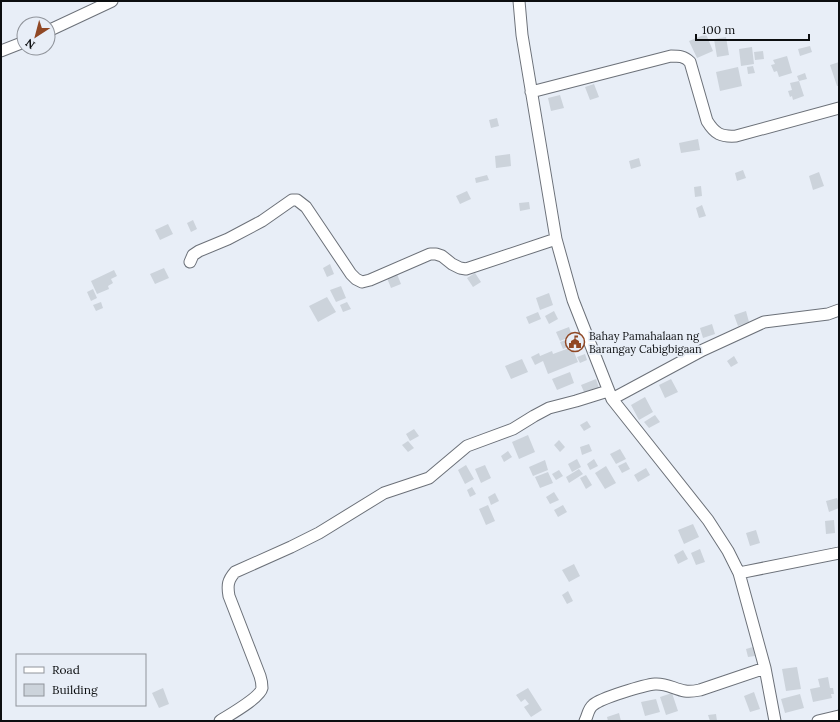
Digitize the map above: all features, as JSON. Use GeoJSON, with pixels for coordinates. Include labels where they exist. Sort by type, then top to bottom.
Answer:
{"type":"FeatureCollection","features":[{"type":"Feature","properties":{"kind":"street"},"geometry":{"type":"LineString","coordinates":[[56,27],[112,1]]}},
{"type":"Feature","properties":{"kind":"street"},"geometry":{"type":"LineString","coordinates":[[519,1],[522,35],[556,239],[573,300],[610,395],[708,520],[728,551],[739,573],[764,668],[775,721]]}},
{"type":"Feature","properties":{"kind":"street"},"geometry":{"type":"LineString","coordinates":[[1,51],[16,45]]}},
{"type":"Feature","properties":{"kind":"street"},"geometry":{"type":"LineString","coordinates":[[531,92],[671,56],[682,56],[690,62],[707,121],[712,130],[722,135],[736,136],[839,108]]}},
{"type":"Feature","properties":{"kind":"street"},"geometry":{"type":"LineString","coordinates":[[190,262],[193,255],[198,251],[228,239],[262,220],[292,200],[297,200],[306,207],[351,274],[362,282],[430,254],[442,256],[452,264],[466,269],[556,239]]}},
{"type":"Feature","properties":{"kind":"street"},"geometry":{"type":"LineString","coordinates":[[220,721],[254,699],[262,688],[260,676],[229,596],[228,583],[235,572],[319,533],[384,493],[429,478],[467,446],[513,429],[549,408],[576,401],[610,395],[764,322],[828,314],[839,310]]}},
{"type":"Feature","properties":{"kind":"street"},"geometry":{"type":"LineString","coordinates":[[739,573],[839,553]]}},
{"type":"Feature","properties":{"kind":"street"},"geometry":{"type":"LineString","coordinates":[[585,721],[590,708],[597,702],[627,691],[655,684],[669,685],[684,691],[700,690],[764,668]]}},
{"type":"Feature","properties":{"kind":"street"},"geometry":{"type":"LineString","coordinates":[[818,721],[839,716]]}},
{"type":"Feature","properties":{"kind":"building"},"geometry":{"type":"Polygon","coordinates":[[[706,34],[713,51],[697,58],[689,41],[706,34]]]}},
{"type":"Feature","properties":{"kind":"building"},"geometry":{"type":"Polygon","coordinates":[[[726,37],[729,55],[717,57],[714,39],[726,37]]]}},
{"type":"Feature","properties":{"kind":"building"},"geometry":{"type":"Polygon","coordinates":[[[810,46],[812,52],[800,56],[798,49],[810,46]]]}},
{"type":"Feature","properties":{"kind":"building"},"geometry":{"type":"Polygon","coordinates":[[[752,47],[754,64],[741,66],[739,49],[752,47]]]}},
{"type":"Feature","properties":{"kind":"building"},"geometry":{"type":"Polygon","coordinates":[[[763,51],[764,59],[755,60],[754,52],[763,51]]]}},
{"type":"Feature","properties":{"kind":"building"},"geometry":{"type":"Polygon","coordinates":[[[787,56],[792,73],[779,77],[777,71],[774,72],[771,65],[775,64],[773,60],[787,56]]]}},
{"type":"Feature","properties":{"kind":"building"},"geometry":{"type":"Polygon","coordinates":[[[839,62],[839,86],[837,86],[830,65],[839,62]]]}},
{"type":"Feature","properties":{"kind":"building"},"geometry":{"type":"Polygon","coordinates":[[[753,66],[755,73],[748,74],[747,67],[753,66]]]}},
{"type":"Feature","properties":{"kind":"building"},"geometry":{"type":"Polygon","coordinates":[[[738,67],[742,86],[720,91],[716,72],[738,67]]]}},
{"type":"Feature","properties":{"kind":"building"},"geometry":{"type":"Polygon","coordinates":[[[805,73],[807,79],[799,81],[797,76],[805,73]]]}},
{"type":"Feature","properties":{"kind":"building"},"geometry":{"type":"Polygon","coordinates":[[[799,81],[804,96],[793,100],[788,91],[792,90],[790,83],[799,81]]]}},
{"type":"Feature","properties":{"kind":"building"},"geometry":{"type":"Polygon","coordinates":[[[594,84],[599,97],[590,100],[585,87],[594,84]]]}},
{"type":"Feature","properties":{"kind":"building"},"geometry":{"type":"Polygon","coordinates":[[[560,95],[564,108],[551,111],[548,98],[560,95]]]}},
{"type":"Feature","properties":{"kind":"building"},"geometry":{"type":"Polygon","coordinates":[[[497,118],[499,126],[491,128],[489,120],[497,118]]]}},
{"type":"Feature","properties":{"kind":"building"},"geometry":{"type":"Polygon","coordinates":[[[698,139],[700,150],[681,153],[679,143],[698,139]]]}},
{"type":"Feature","properties":{"kind":"building"},"geometry":{"type":"Polygon","coordinates":[[[510,154],[511,166],[496,168],[495,156],[510,154]]]}},
{"type":"Feature","properties":{"kind":"building"},"geometry":{"type":"Polygon","coordinates":[[[639,158],[641,166],[631,169],[629,161],[639,158]]]}},
{"type":"Feature","properties":{"kind":"building"},"geometry":{"type":"Polygon","coordinates":[[[743,170],[746,178],[737,181],[735,173],[743,170]]]}},
{"type":"Feature","properties":{"kind":"building"},"geometry":{"type":"Polygon","coordinates":[[[819,172],[824,186],[813,190],[809,176],[819,172]]]}},
{"type":"Feature","properties":{"kind":"building"},"geometry":{"type":"Polygon","coordinates":[[[487,175],[489,180],[476,183],[475,178],[487,175]]]}},
{"type":"Feature","properties":{"kind":"building"},"geometry":{"type":"Polygon","coordinates":[[[701,186],[702,196],[695,197],[694,187],[701,186]]]}},
{"type":"Feature","properties":{"kind":"building"},"geometry":{"type":"Polygon","coordinates":[[[467,191],[471,199],[460,204],[456,196],[467,191]]]}},
{"type":"Feature","properties":{"kind":"building"},"geometry":{"type":"Polygon","coordinates":[[[529,202],[530,209],[520,211],[519,203],[529,202]]]}},
{"type":"Feature","properties":{"kind":"building"},"geometry":{"type":"Polygon","coordinates":[[[702,205],[706,216],[699,218],[696,208],[702,205]]]}},
{"type":"Feature","properties":{"kind":"building"},"geometry":{"type":"Polygon","coordinates":[[[193,220],[197,229],[191,232],[187,223],[193,220]]]}},
{"type":"Feature","properties":{"kind":"building"},"geometry":{"type":"Polygon","coordinates":[[[168,224],[173,234],[160,240],[155,230],[168,224]]]}},
{"type":"Feature","properties":{"kind":"building"},"geometry":{"type":"Polygon","coordinates":[[[330,264],[334,274],[327,277],[323,268],[330,264]]]}},
{"type":"Feature","properties":{"kind":"building"},"geometry":{"type":"Polygon","coordinates":[[[164,268],[169,278],[155,284],[150,274],[164,268]]]}},
{"type":"Feature","properties":{"kind":"building"},"geometry":{"type":"Polygon","coordinates":[[[114,270],[117,276],[111,279],[113,283],[108,286],[109,289],[97,294],[91,281],[114,270]]]}},
{"type":"Feature","properties":{"kind":"building"},"geometry":{"type":"Polygon","coordinates":[[[475,273],[481,282],[473,287],[467,278],[475,273]]]}},
{"type":"Feature","properties":{"kind":"building"},"geometry":{"type":"Polygon","coordinates":[[[397,274],[401,284],[391,288],[387,278],[397,274]]]}},
{"type":"Feature","properties":{"kind":"building"},"geometry":{"type":"Polygon","coordinates":[[[341,286],[346,298],[336,302],[330,290],[341,286]]]}},
{"type":"Feature","properties":{"kind":"building"},"geometry":{"type":"Polygon","coordinates":[[[93,289],[97,298],[91,301],[87,292],[93,289]]]}},
{"type":"Feature","properties":{"kind":"building"},"geometry":{"type":"Polygon","coordinates":[[[549,293],[553,305],[540,310],[536,298],[549,293]]]}},
{"type":"Feature","properties":{"kind":"building"},"geometry":{"type":"Polygon","coordinates":[[[327,297],[336,312],[318,322],[309,306],[327,297]]]}},
{"type":"Feature","properties":{"kind":"building"},"geometry":{"type":"Polygon","coordinates":[[[101,302],[103,308],[96,311],[93,305],[101,302]]]}},
{"type":"Feature","properties":{"kind":"building"},"geometry":{"type":"Polygon","coordinates":[[[347,302],[351,309],[343,312],[340,305],[347,302]]]}},
{"type":"Feature","properties":{"kind":"building"},"geometry":{"type":"Polygon","coordinates":[[[554,311],[558,319],[549,324],[545,316],[554,311]]]}},
{"type":"Feature","properties":{"kind":"building"},"geometry":{"type":"Polygon","coordinates":[[[746,311],[749,322],[738,326],[734,315],[746,311]]]}},
{"type":"Feature","properties":{"kind":"building"},"geometry":{"type":"Polygon","coordinates":[[[538,312],[541,319],[529,324],[526,317],[538,312]]]}},
{"type":"Feature","properties":{"kind":"building"},"geometry":{"type":"Polygon","coordinates":[[[712,324],[715,334],[703,338],[700,328],[712,324]]]}},
{"type":"Feature","properties":{"kind":"building"},"geometry":{"type":"Polygon","coordinates":[[[569,327],[572,336],[560,341],[556,332],[569,327]]]}},
{"type":"Feature","properties":{"kind":"building","name":"Bahay Pamahalaan ng Barangay Cabigbigaan"},"geometry":{"type":"Polygon","coordinates":[[[578,336],[581,344],[573,347],[570,339],[578,336]]]}},
{"type":"Feature","properties":{"kind":"building"},"geometry":{"type":"Polygon","coordinates":[[[568,339],[570,346],[563,349],[560,342],[568,339]]]}},
{"type":"Feature","properties":{"kind":"building"},"geometry":{"type":"Polygon","coordinates":[[[572,347],[578,362],[548,374],[543,361],[535,365],[531,357],[539,353],[540,356],[552,351],[553,354],[572,347]]]}},
{"type":"Feature","properties":{"kind":"building"},"geometry":{"type":"Polygon","coordinates":[[[585,354],[587,360],[580,363],[577,357],[585,354]]]}},
{"type":"Feature","properties":{"kind":"building"},"geometry":{"type":"Polygon","coordinates":[[[734,356],[738,363],[731,367],[727,361],[734,356]]]}},
{"type":"Feature","properties":{"kind":"building"},"geometry":{"type":"Polygon","coordinates":[[[522,359],[528,372],[511,379],[505,366],[522,359]]]}},
{"type":"Feature","properties":{"kind":"building"},"geometry":{"type":"Polygon","coordinates":[[[570,372],[574,383],[557,390],[552,379],[570,372]]]}},
{"type":"Feature","properties":{"kind":"building"},"geometry":{"type":"Polygon","coordinates":[[[596,379],[599,388],[585,394],[581,385],[596,379]]]}},
{"type":"Feature","properties":{"kind":"building"},"geometry":{"type":"Polygon","coordinates":[[[671,379],[678,392],[665,398],[659,385],[671,379]]]}},
{"type":"Feature","properties":{"kind":"building"},"geometry":{"type":"Polygon","coordinates":[[[645,397],[653,412],[639,420],[631,405],[645,397]]]}},
{"type":"Feature","properties":{"kind":"building"},"geometry":{"type":"Polygon","coordinates":[[[655,415],[660,422],[649,428],[644,422],[655,415]]]}},
{"type":"Feature","properties":{"kind":"building"},"geometry":{"type":"Polygon","coordinates":[[[587,421],[591,427],[584,431],[580,425],[587,421]]]}},
{"type":"Feature","properties":{"kind":"building"},"geometry":{"type":"Polygon","coordinates":[[[414,429],[419,436],[410,441],[406,434],[414,429]]]}},
{"type":"Feature","properties":{"kind":"building"},"geometry":{"type":"Polygon","coordinates":[[[528,435],[535,452],[519,459],[512,442],[528,435]]]}},
{"type":"Feature","properties":{"kind":"building"},"geometry":{"type":"Polygon","coordinates":[[[559,440],[565,447],[560,452],[554,445],[559,440]]]}},
{"type":"Feature","properties":{"kind":"building"},"geometry":{"type":"Polygon","coordinates":[[[408,441],[414,448],[408,452],[402,445],[408,441]]]}},
{"type":"Feature","properties":{"kind":"building"},"geometry":{"type":"Polygon","coordinates":[[[589,444],[592,451],[582,455],[580,447],[589,444]]]}},
{"type":"Feature","properties":{"kind":"building"},"geometry":{"type":"Polygon","coordinates":[[[620,449],[626,459],[616,464],[610,454],[620,449]]]}},
{"type":"Feature","properties":{"kind":"building"},"geometry":{"type":"Polygon","coordinates":[[[508,451],[512,457],[504,462],[501,456],[508,451]]]}},
{"type":"Feature","properties":{"kind":"building"},"geometry":{"type":"Polygon","coordinates":[[[577,459],[581,467],[572,472],[568,464],[577,459]]]}},
{"type":"Feature","properties":{"kind":"building"},"geometry":{"type":"Polygon","coordinates":[[[594,459],[598,466],[590,470],[587,464],[594,459]]]}},
{"type":"Feature","properties":{"kind":"building"},"geometry":{"type":"Polygon","coordinates":[[[545,460],[548,470],[533,476],[529,467],[545,460]]]}},
{"type":"Feature","properties":{"kind":"building"},"geometry":{"type":"Polygon","coordinates":[[[626,462],[630,469],[622,473],[618,466],[626,462]]]}},
{"type":"Feature","properties":{"kind":"building"},"geometry":{"type":"Polygon","coordinates":[[[466,465],[474,479],[465,484],[458,470],[466,465]]]}},
{"type":"Feature","properties":{"kind":"building"},"geometry":{"type":"Polygon","coordinates":[[[485,465],[491,478],[481,483],[475,469],[485,465]]]}},
{"type":"Feature","properties":{"kind":"building"},"geometry":{"type":"Polygon","coordinates":[[[606,466],[616,483],[605,489],[595,473],[606,466]]]}},
{"type":"Feature","properties":{"kind":"building"},"geometry":{"type":"Polygon","coordinates":[[[646,468],[650,475],[638,482],[634,475],[646,468]]]}},
{"type":"Feature","properties":{"kind":"building"},"geometry":{"type":"Polygon","coordinates":[[[579,469],[583,474],[569,483],[566,477],[579,469]]]}},
{"type":"Feature","properties":{"kind":"building"},"geometry":{"type":"Polygon","coordinates":[[[559,470],[563,476],[556,480],[552,474],[559,470]]]}},
{"type":"Feature","properties":{"kind":"building"},"geometry":{"type":"Polygon","coordinates":[[[548,472],[553,483],[540,488],[535,477],[548,472]]]}},
{"type":"Feature","properties":{"kind":"building"},"geometry":{"type":"Polygon","coordinates":[[[586,475],[592,485],[586,489],[580,478],[586,475]]]}},
{"type":"Feature","properties":{"kind":"building"},"geometry":{"type":"Polygon","coordinates":[[[472,487],[476,494],[470,497],[467,490],[472,487]]]}},
{"type":"Feature","properties":{"kind":"building"},"geometry":{"type":"Polygon","coordinates":[[[554,492],[559,500],[550,504],[546,497],[554,492]]]}},
{"type":"Feature","properties":{"kind":"building"},"geometry":{"type":"Polygon","coordinates":[[[495,493],[499,501],[491,505],[488,497],[495,493]]]}},
{"type":"Feature","properties":{"kind":"building"},"geometry":{"type":"Polygon","coordinates":[[[837,498],[839,508],[829,512],[826,501],[837,498]]]}},
{"type":"Feature","properties":{"kind":"building"},"geometry":{"type":"Polygon","coordinates":[[[488,505],[495,521],[486,525],[479,509],[488,505]]]}},
{"type":"Feature","properties":{"kind":"building"},"geometry":{"type":"Polygon","coordinates":[[[563,505],[567,512],[558,517],[554,510],[563,505]]]}},
{"type":"Feature","properties":{"kind":"building"},"geometry":{"type":"Polygon","coordinates":[[[834,520],[835,533],[826,534],[825,521],[834,520]]]}},
{"type":"Feature","properties":{"kind":"building"},"geometry":{"type":"Polygon","coordinates":[[[693,524],[699,537],[684,544],[678,530],[693,524]]]}},
{"type":"Feature","properties":{"kind":"building"},"geometry":{"type":"Polygon","coordinates":[[[756,530],[760,543],[750,546],[746,533],[756,530]]]}},
{"type":"Feature","properties":{"kind":"building"},"geometry":{"type":"Polygon","coordinates":[[[700,549],[705,562],[696,565],[691,553],[700,549]]]}},
{"type":"Feature","properties":{"kind":"building"},"geometry":{"type":"Polygon","coordinates":[[[683,550],[688,559],[678,564],[674,555],[683,550]]]}},
{"type":"Feature","properties":{"kind":"building"},"geometry":{"type":"Polygon","coordinates":[[[574,564],[580,576],[569,582],[562,570],[574,564]]]}},
{"type":"Feature","properties":{"kind":"building"},"geometry":{"type":"Polygon","coordinates":[[[568,591],[573,601],[567,604],[562,595],[568,591]]]}},
{"type":"Feature","properties":{"kind":"building"},"geometry":{"type":"Polygon","coordinates":[[[753,647],[755,656],[748,657],[746,649],[753,647]]]}},
{"type":"Feature","properties":{"kind":"building"},"geometry":{"type":"Polygon","coordinates":[[[797,667],[801,689],[786,691],[782,669],[797,667]]]}},
{"type":"Feature","properties":{"kind":"building"},"geometry":{"type":"Polygon","coordinates":[[[828,677],[830,688],[833,688],[834,694],[831,694],[832,698],[813,702],[810,689],[820,687],[818,679],[828,677]]]}},
{"type":"Feature","properties":{"kind":"building"},"geometry":{"type":"Polygon","coordinates":[[[163,688],[169,704],[159,708],[152,693],[163,688]]]}},
{"type":"Feature","properties":{"kind":"building"},"geometry":{"type":"Polygon","coordinates":[[[528,688],[542,710],[531,717],[524,707],[529,704],[525,699],[521,702],[516,695],[528,688]]]}},
{"type":"Feature","properties":{"kind":"building"},"geometry":{"type":"Polygon","coordinates":[[[754,692],[760,709],[750,712],[744,696],[754,692]]]}},
{"type":"Feature","properties":{"kind":"building"},"geometry":{"type":"Polygon","coordinates":[[[672,693],[678,711],[666,715],[660,697],[672,693]]]}},
{"type":"Feature","properties":{"kind":"building"},"geometry":{"type":"Polygon","coordinates":[[[800,694],[804,708],[785,713],[781,699],[800,694]]]}},
{"type":"Feature","properties":{"kind":"building"},"geometry":{"type":"Polygon","coordinates":[[[656,699],[660,712],[645,716],[641,702],[656,699]]]}},
{"type":"Feature","properties":{"kind":"building"},"geometry":{"type":"Polygon","coordinates":[[[619,713],[621,721],[608,721],[607,717],[619,713]]]}},
{"type":"Feature","properties":{"kind":"building"},"geometry":{"type":"Polygon","coordinates":[[[716,714],[717,721],[710,721],[708,715],[716,714]]]}},
{"type":"Feature","properties":{"kind":"place","name":"Bahay Pamahalaan ng Barangay Cabigbigaan"},"geometry":{"type":"Point","coordinates":[575,342]}}]}
